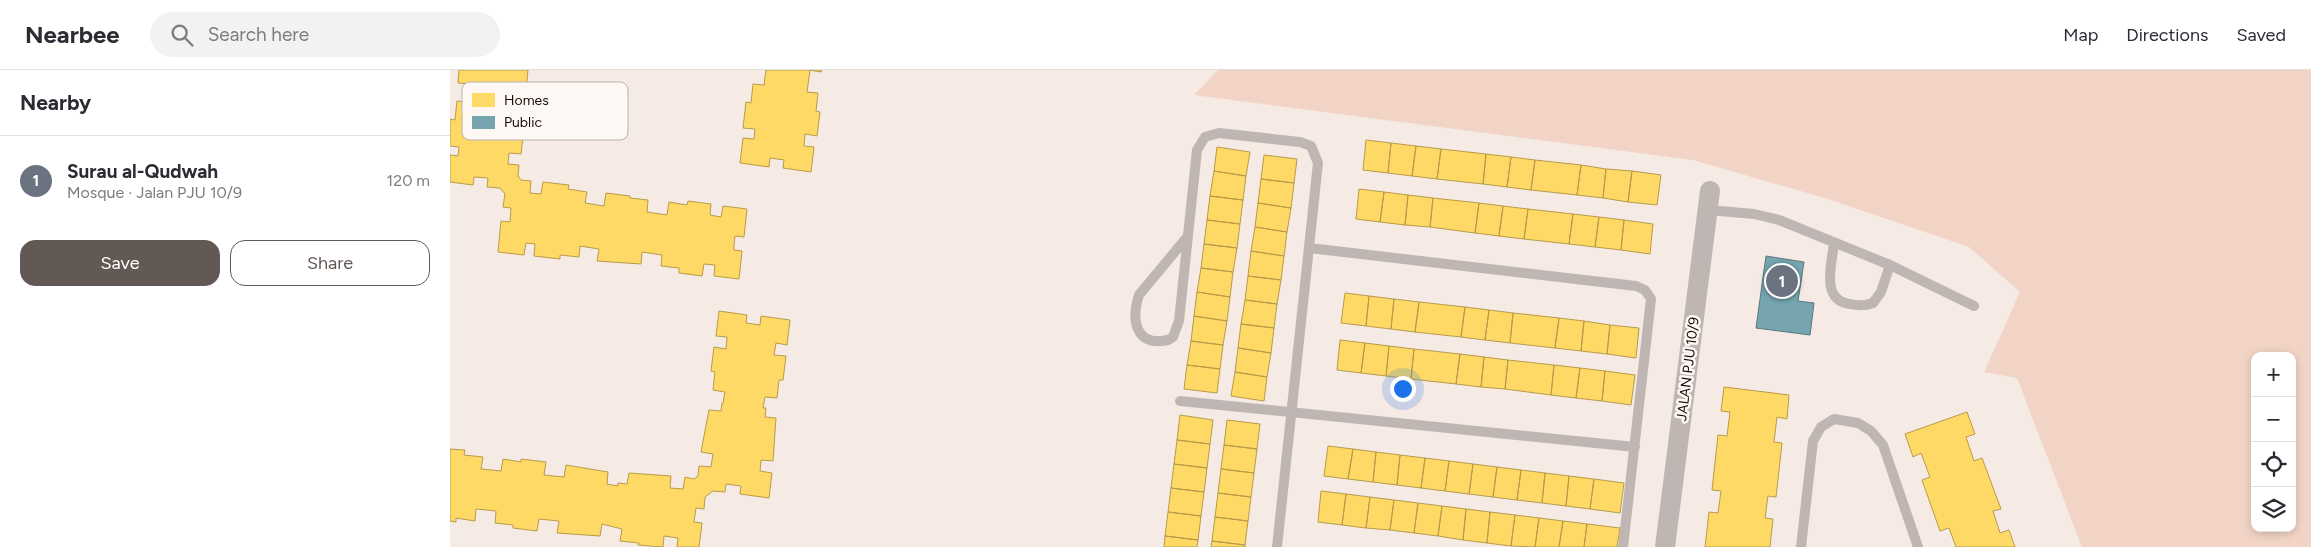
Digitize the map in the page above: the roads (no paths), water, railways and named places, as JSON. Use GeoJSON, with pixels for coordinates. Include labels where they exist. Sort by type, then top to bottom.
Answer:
{"type":"FeatureCollection","features":[{"type":"Feature","properties":{"kind":"street","name":"JALAN PJU 10/9"},"geometry":{"type":"LineString","coordinates":[[1665,547],[1709,200]]}},
{"type":"Feature","properties":{"kind":"lane"},"geometry":{"type":"LineString","coordinates":[[1188,236],[1139,295],[1135,306],[1134,325],[1139,332],[1154,341],[1168,340],[1177,330],[1200,144],[1211,134],[1300,142],[1311,146],[1316,154],[1318,163],[1277,547]]}},
{"type":"Feature","properties":{"kind":"lane"},"geometry":{"type":"LineString","coordinates":[[1709,200],[1779,220],[1890,265],[1974,306]]}},
{"type":"Feature","properties":{"kind":"lane"},"geometry":{"type":"LineString","coordinates":[[1834,243],[1830,283],[1834,297],[1840,302],[1860,306],[1873,303],[1881,292],[1890,265]]}},
{"type":"Feature","properties":{"kind":"lane"},"geometry":{"type":"LineString","coordinates":[[1309,248],[1636,286],[1645,290],[1651,299],[1623,547]]}},
{"type":"Feature","properties":{"kind":"lane"},"geometry":{"type":"LineString","coordinates":[[1180,401],[1635,446]]}},
{"type":"Feature","properties":{"kind":"lane"},"geometry":{"type":"LineString","coordinates":[[1800,547],[1813,441],[1821,426],[1834,419],[1858,423],[1871,431],[1883,445],[1918,547]]}},
{"type":"Feature","properties":{"kind":"place","name":"Surau al-Qudwah"},"geometry":{"type":"Point","coordinates":[1782,281]}}]}
